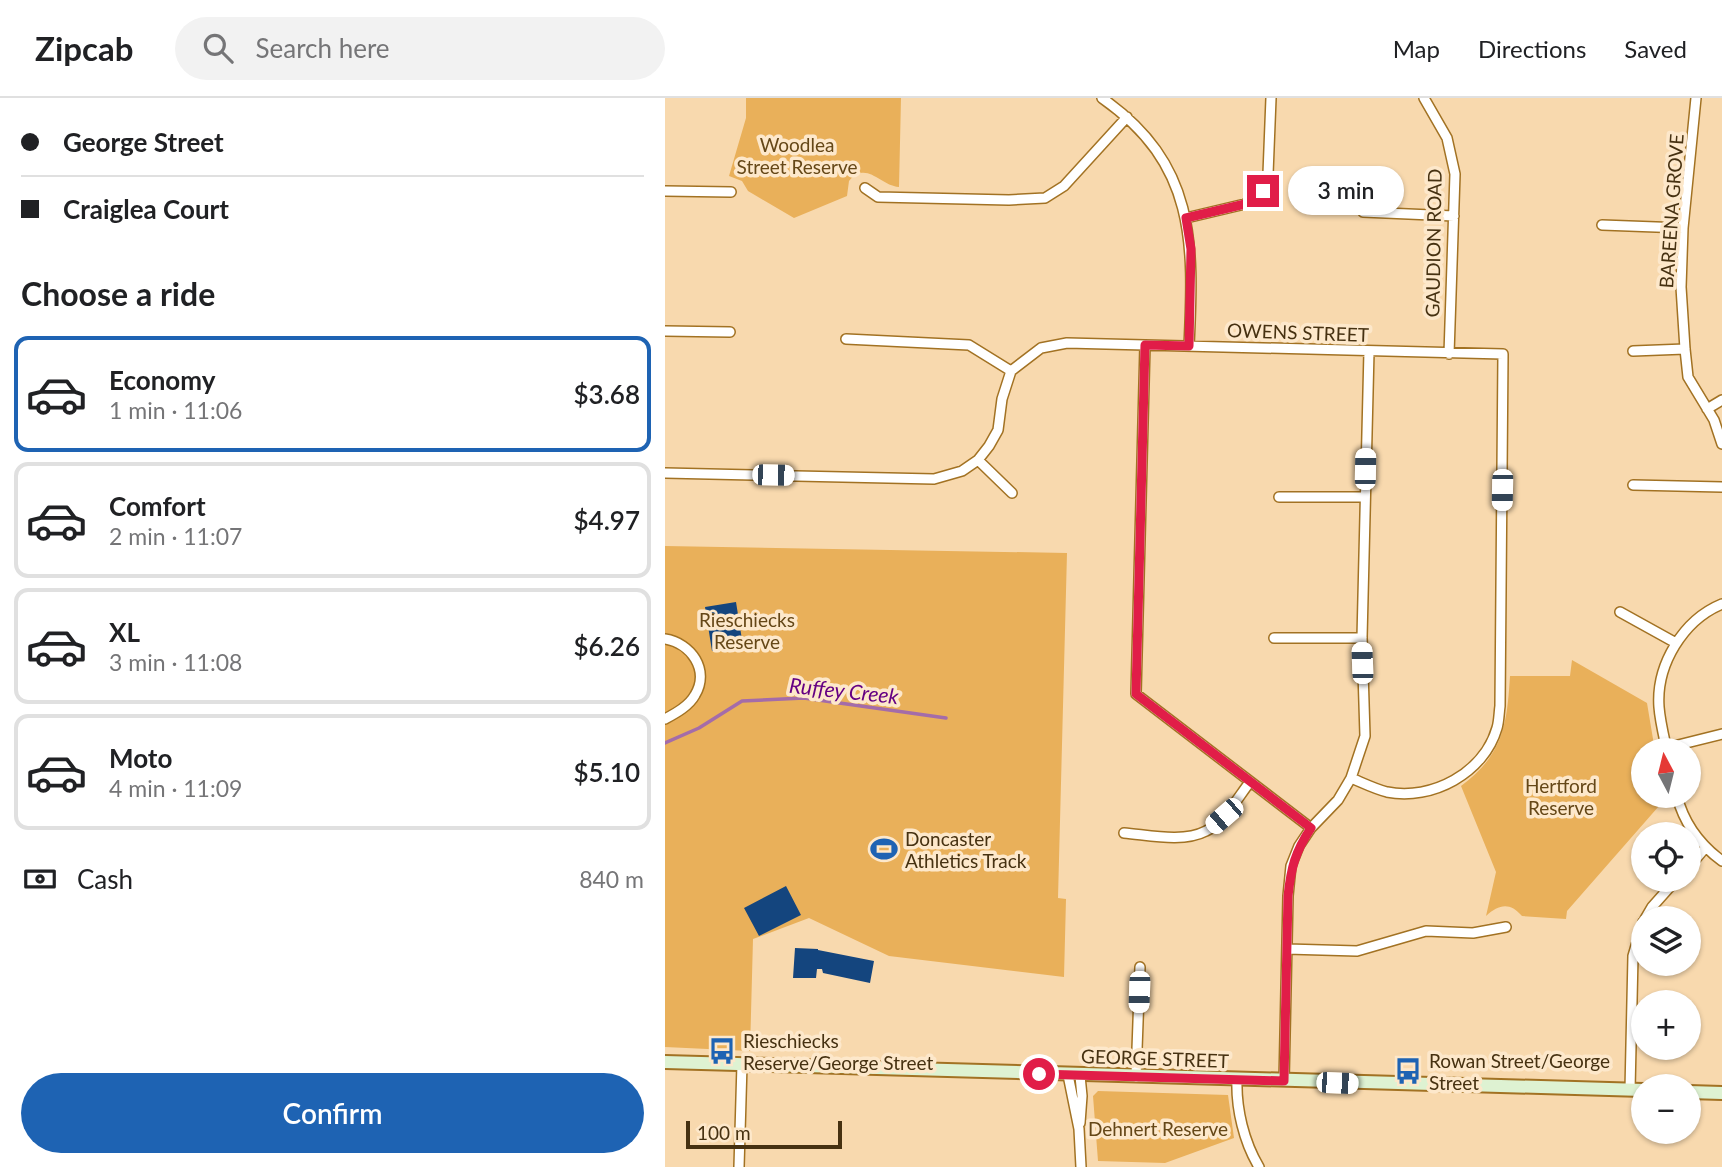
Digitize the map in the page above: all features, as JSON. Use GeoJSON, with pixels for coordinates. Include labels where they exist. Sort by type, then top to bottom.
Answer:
{"type":"FeatureCollection","features":[{"type":"Feature","properties":{"kind":"main road","name":"GEORGE STREET"},"geometry":{"type":"LineString","coordinates":[[665,1062],[1074,1076],[1631,1090]]}},
{"type":"Feature","properties":{"kind":"main road"},"geometry":{"type":"LineString","coordinates":[[1701,1092],[1722,1093]]}},
{"type":"Feature","properties":{"kind":"street"},"geometry":{"type":"LineString","coordinates":[[1102,98],[1127,117],[1149,140],[1180,195],[1191,249],[1189,346]]}},
{"type":"Feature","properties":{"kind":"street"},"geometry":{"type":"LineString","coordinates":[[1186,218],[1245,204],[1263,191],[1268,174],[1271,98]]}},
{"type":"Feature","properties":{"kind":"street","name":"GAUDION ROAD"},"geometry":{"type":"LineString","coordinates":[[1424,98],[1447,138],[1455,174],[1449,354]]}},
{"type":"Feature","properties":{"kind":"street","name":"BAREENA GROVE"},"geometry":{"type":"LineString","coordinates":[[1696,98],[1683,228],[1681,287],[1685,349],[1688,377],[1714,420],[1722,444]]}},
{"type":"Feature","properties":{"kind":"street"},"geometry":{"type":"LineString","coordinates":[[865,188],[878,197],[1009,200],[1045,198],[1064,186],[1127,117]]}},
{"type":"Feature","properties":{"kind":"street"},"geometry":{"type":"LineString","coordinates":[[665,191],[731,191]]}},
{"type":"Feature","properties":{"kind":"street"},"geometry":{"type":"LineString","coordinates":[[1363,212],[1454,216]]}},
{"type":"Feature","properties":{"kind":"street"},"geometry":{"type":"LineString","coordinates":[[1602,225],[1683,228]]}},
{"type":"Feature","properties":{"kind":"street"},"geometry":{"type":"LineString","coordinates":[[665,331],[730,332]]}},
{"type":"Feature","properties":{"kind":"street"},"geometry":{"type":"LineString","coordinates":[[665,473],[934,479],[963,471],[978,460],[998,430],[1002,398],[1011,371],[969,345],[846,339]]}},
{"type":"Feature","properties":{"kind":"street","name":"OWENS STREET"},"geometry":{"type":"LineString","coordinates":[[1011,371],[1041,348],[1067,343],[1503,355],[1500,706],[1497,728],[1478,761],[1447,785],[1420,792],[1389,792],[1351,778]]}},
{"type":"Feature","properties":{"kind":"street"},"geometry":{"type":"LineString","coordinates":[[1145,345],[1136,694],[1311,828]]}},
{"type":"Feature","properties":{"kind":"street"},"geometry":{"type":"LineString","coordinates":[[1633,351],[1685,349]]}},
{"type":"Feature","properties":{"kind":"street"},"geometry":{"type":"LineString","coordinates":[[1284,1081],[1291,866],[1299,846],[1311,828],[1338,800],[1351,778],[1364,736],[1362,638],[1369,351]]}},
{"type":"Feature","properties":{"kind":"street"},"geometry":{"type":"LineString","coordinates":[[1707,410],[1722,400]]}},
{"type":"Feature","properties":{"kind":"street"},"geometry":{"type":"LineString","coordinates":[[978,460],[1012,493]]}},
{"type":"Feature","properties":{"kind":"street"},"geometry":{"type":"LineString","coordinates":[[1633,485],[1722,486]]}},
{"type":"Feature","properties":{"kind":"street"},"geometry":{"type":"LineString","coordinates":[[1279,497],[1364,497]]}},
{"type":"Feature","properties":{"kind":"street"},"geometry":{"type":"LineString","coordinates":[[1665,738],[1659,707],[1660,683],[1669,656],[1692,624],[1722,604]]}},
{"type":"Feature","properties":{"kind":"street"},"geometry":{"type":"LineString","coordinates":[[1620,612],[1676,643]]}},
{"type":"Feature","properties":{"kind":"street"},"geometry":{"type":"LineString","coordinates":[[1274,638],[1362,638]]}},
{"type":"Feature","properties":{"kind":"street"},"geometry":{"type":"LineString","coordinates":[[665,639],[677,640],[696,657],[702,676],[695,696],[680,711],[665,719]]}},
{"type":"Feature","properties":{"kind":"street"},"geometry":{"type":"LineString","coordinates":[[1701,740],[1722,734]]}},
{"type":"Feature","properties":{"kind":"street"},"geometry":{"type":"LineString","coordinates":[[1124,833],[1183,837],[1207,831],[1224,816],[1250,782]]}},
{"type":"Feature","properties":{"kind":"street"},"geometry":{"type":"LineString","coordinates":[[1680,808],[1691,830],[1705,848],[1722,861]]}},
{"type":"Feature","properties":{"kind":"street"},"geometry":{"type":"LineString","coordinates":[[1701,853],[1705,848]]}},
{"type":"Feature","properties":{"kind":"street"},"geometry":{"type":"LineString","coordinates":[[1653,906],[1666,892]]}},
{"type":"Feature","properties":{"kind":"street"},"geometry":{"type":"LineString","coordinates":[[1287,949],[1357,950],[1426,931],[1473,933],[1506,927]]}},
{"type":"Feature","properties":{"kind":"street"},"geometry":{"type":"LineString","coordinates":[[1136,1077],[1140,967]]}},
{"type":"Feature","properties":{"kind":"street"},"geometry":{"type":"LineString","coordinates":[[1634,976],[1637,1074]]}},
{"type":"Feature","properties":{"kind":"street"},"geometry":{"type":"LineString","coordinates":[[739,1167],[742,1064]]}},
{"type":"Feature","properties":{"kind":"street"},"geometry":{"type":"LineString","coordinates":[[1074,1076],[1082,1096],[1079,1129],[1081,1167]]}},
{"type":"Feature","properties":{"kind":"street"},"geometry":{"type":"LineString","coordinates":[[1241,1080],[1241,1112],[1246,1141],[1259,1167]]}},
{"type":"Feature","properties":{"kind":"green space","name":"Woodlea Street Reserve"},"geometry":{"type":"Polygon","coordinates":[[[746,98],[901,98],[899,187],[868,173],[862,173],[849,181],[847,196],[794,218],[748,191],[742,181],[729,176],[746,118],[746,98]]]}},
{"type":"Feature","properties":{"kind":"green space","name":"Rieschiecks Reserve"},"geometry":{"type":"Polygon","coordinates":[[[665,546],[1067,553],[1058,898],[1066,899],[1064,977],[889,956],[809,918],[753,939],[750,1051],[665,1047],[665,546]]]}},
{"type":"Feature","properties":{"kind":"green space","name":"Hertford Reserve"},"geometry":{"type":"Polygon","coordinates":[[[1572,660],[1647,703],[1653,738],[1631,738],[1631,808],[1657,808],[1645,822],[1631,822],[1631,838],[1567,911],[1566,919],[1522,916],[1513,908],[1504,906],[1486,916],[1496,872],[1461,786],[1486,763],[1500,738],[1507,710],[1510,676],[1570,676],[1572,660]]]}},
{"type":"Feature","properties":{"kind":"green space","name":"Dehnert Reserve"},"geometry":{"type":"Polygon","coordinates":[[[1098,1091],[1228,1095],[1234,1138],[1165,1163],[1098,1161],[1093,1096],[1098,1091]]]}},
{"type":"Feature","properties":{"kind":"building"},"geometry":{"type":"Polygon","coordinates":[[[736,602],[743,646],[712,651],[705,607],[736,602]]]}},
{"type":"Feature","properties":{"kind":"building"},"geometry":{"type":"Polygon","coordinates":[[[786,886],[801,915],[759,936],[744,908],[786,886]]]}},
{"type":"Feature","properties":{"kind":"building"},"geometry":{"type":"Polygon","coordinates":[[[795,948],[818,949],[874,961],[870,983],[823,973],[822,969],[817,969],[816,978],[793,978],[795,948]]]}},
{"type":"Feature","properties":{"kind":"waterway","name":"Ruffey Creek"},"geometry":{"type":"LineString","coordinates":[[665,743],[699,728],[742,701],[804,698],[946,718]]}},
{"type":"Feature","properties":{"kind":"place","name":"Doncaster Athletics Track"},"geometry":{"type":"Point","coordinates":[884,849]}},
{"type":"Feature","properties":{"kind":"place","name":"Rieschiecks Reserve/George Street"},"geometry":{"type":"Point","coordinates":[722,1051]}},
{"type":"Feature","properties":{"kind":"place","name":"Rowan Street/George Street"},"geometry":{"type":"Point","coordinates":[1408,1071]}},
{"type":"Feature","properties":{"kind":"route"},"geometry":{"type":"LineString","coordinates":[[1039,1074],[1284,1081],[1291,866],[1299,846],[1311,828],[1136,694],[1145,345],[1189,346],[1191,249],[1186,218],[1245,204],[1263,191]]}}]}
